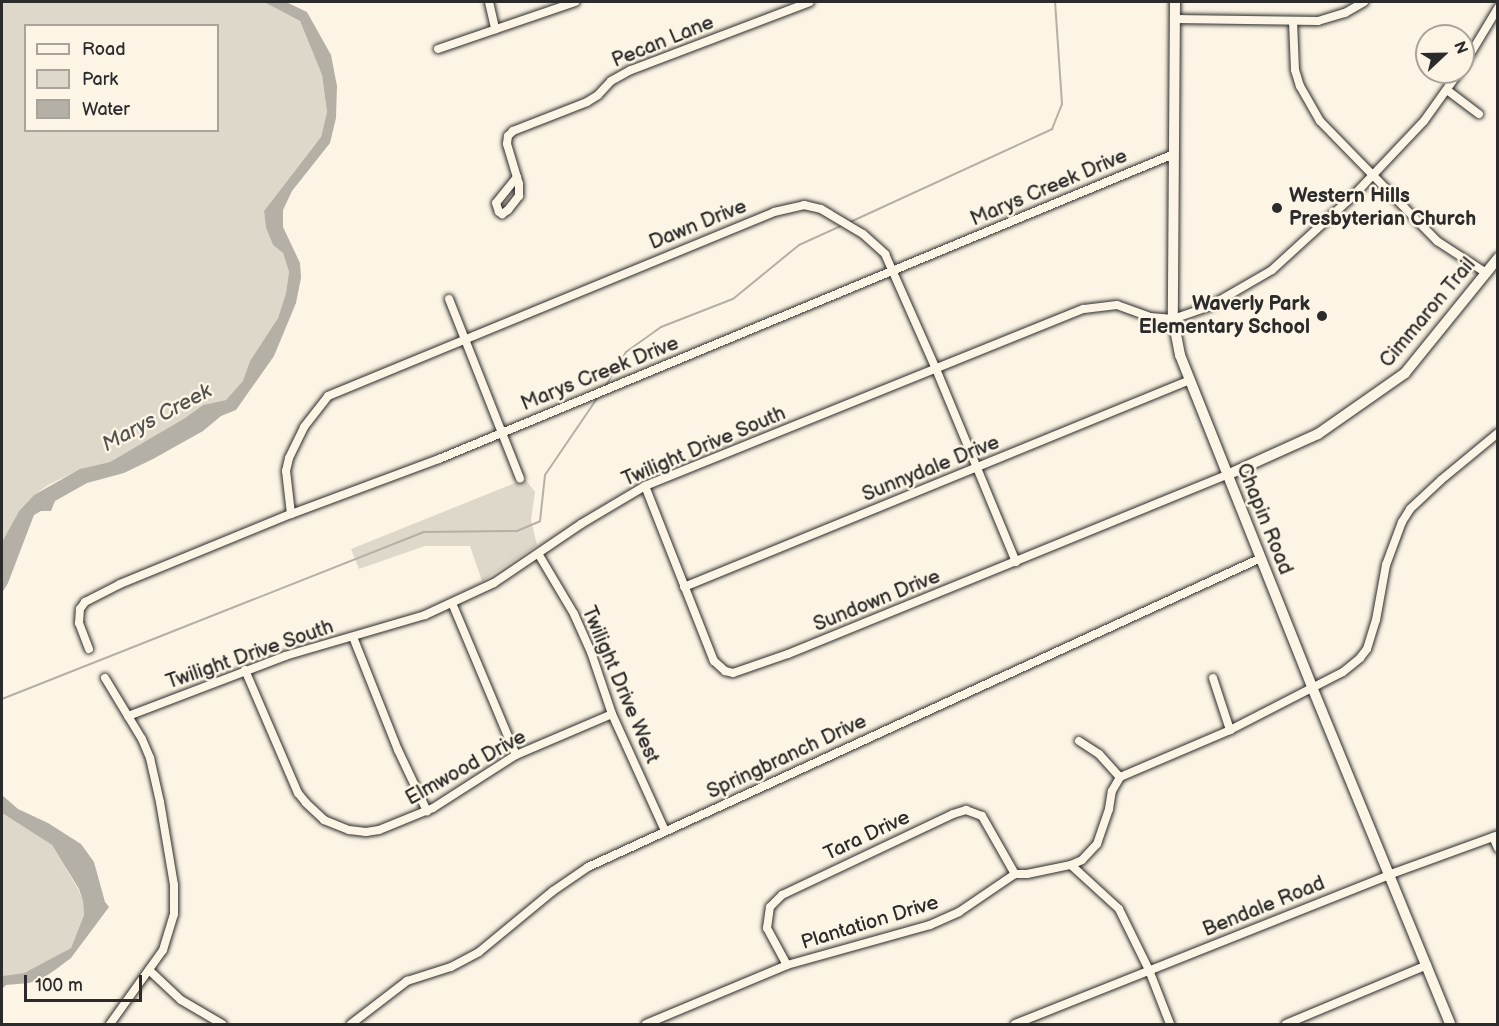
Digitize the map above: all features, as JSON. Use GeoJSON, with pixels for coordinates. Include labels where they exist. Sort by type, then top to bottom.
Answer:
{"type":"FeatureCollection","features":[{"type":"Feature","properties":{"kind":"street"},"geometry":{"type":"LineString","coordinates":[[489,2],[495,29]]}},
{"type":"Feature","properties":{"kind":"street"},"geometry":{"type":"LineString","coordinates":[[438,49],[576,2]]}},
{"type":"Feature","properties":{"kind":"street","name":"Pecan Lane"},"geometry":{"type":"LineString","coordinates":[[517,177],[507,144],[508,136],[513,131],[587,102],[598,95],[611,81],[631,70],[810,2]]}},
{"type":"Feature","properties":{"kind":"street","name":"Chapin Road"},"geometry":{"type":"LineString","coordinates":[[1175,2],[1173,319],[1180,355],[1312,687],[1391,874],[1450,1024]]}},
{"type":"Feature","properties":{"kind":"street"},"geometry":{"type":"LineString","coordinates":[[1175,19],[1293,21],[1329,19],[1364,2]]}},
{"type":"Feature","properties":{"kind":"street"},"geometry":{"type":"LineString","coordinates":[[1475,46],[1497,8]]}},
{"type":"Feature","properties":{"kind":"street"},"geometry":{"type":"LineString","coordinates":[[1293,21],[1292,53],[1295,70],[1309,105],[1320,121],[1437,242],[1497,279]]}},
{"type":"Feature","properties":{"kind":"street"},"geometry":{"type":"LineString","coordinates":[[1173,319],[1210,306],[1272,270],[1372,176],[1424,121],[1451,84]]}},
{"type":"Feature","properties":{"kind":"street"},"geometry":{"type":"LineString","coordinates":[[1447,90],[1479,114]]}},
{"type":"Feature","properties":{"kind":"street","name":"Marys Creek Drive"},"geometry":{"type":"LineString","coordinates":[[89,649],[79,623],[80,609],[85,602],[120,584],[291,514],[439,459],[1174,154]]}},
{"type":"Feature","properties":{"kind":"street","name":"Dawn Drive"},"geometry":{"type":"LineString","coordinates":[[291,514],[286,471],[294,442],[317,407],[337,391],[774,212],[804,205],[814,206],[836,218],[879,246],[893,270],[936,369],[1016,562]]}},
{"type":"Feature","properties":{"kind":"street","name":"Cimmaron Trail"},"geometry":{"type":"LineString","coordinates":[[1227,475],[1318,434],[1405,373],[1497,258]]}},
{"type":"Feature","properties":{"kind":"street"},"geometry":{"type":"LineString","coordinates":[[449,299],[520,478]]}},
{"type":"Feature","properties":{"kind":"street","name":"Twilight Drive South"},"geometry":{"type":"LineString","coordinates":[[128,716],[294,653],[425,615],[494,583],[539,555],[581,524],[645,486],[1084,309],[1117,305],[1150,317],[1173,319]]}},
{"type":"Feature","properties":{"kind":"street","name":"Sunnydale Drive"},"geometry":{"type":"LineString","coordinates":[[684,586],[1190,381]]}},
{"type":"Feature","properties":{"kind":"street"},"geometry":{"type":"LineString","coordinates":[[1079,741],[1099,754],[1120,777],[1230,730],[1352,666],[1367,649],[1393,541],[1410,509],[1497,433]]}},
{"type":"Feature","properties":{"kind":"street","name":"Sundown Drive"},"geometry":{"type":"LineString","coordinates":[[645,486],[714,661],[726,671],[740,673],[1227,475]]}},
{"type":"Feature","properties":{"kind":"street","name":"Twilight Drive West"},"geometry":{"type":"LineString","coordinates":[[539,555],[574,614],[591,652],[612,714],[665,831]]}},
{"type":"Feature","properties":{"kind":"street","name":"Springbranch Drive"},"geometry":{"type":"LineString","coordinates":[[351,1024],[407,981],[451,967],[479,952],[553,891],[588,867],[1261,558]]}},
{"type":"Feature","properties":{"kind":"street"},"geometry":{"type":"LineString","coordinates":[[452,603],[516,755]]}},
{"type":"Feature","properties":{"kind":"street"},"geometry":{"type":"LineString","coordinates":[[352,637],[398,750],[427,811]]}},
{"type":"Feature","properties":{"kind":"street","name":"Elmwood Drive"},"geometry":{"type":"LineString","coordinates":[[245,670],[298,793],[316,814],[348,830],[366,832],[379,830],[427,811],[516,755],[612,714]]}},
{"type":"Feature","properties":{"kind":"street"},"geometry":{"type":"LineString","coordinates":[[105,678],[142,739],[156,780],[174,885],[170,932],[163,950],[110,1024]]}},
{"type":"Feature","properties":{"kind":"street"},"geometry":{"type":"LineString","coordinates":[[1213,678],[1230,730]]}},
{"type":"Feature","properties":{"kind":"street","name":"Plantation Drive"},"geometry":{"type":"LineString","coordinates":[[646,1024],[787,965],[930,925],[959,912],[1015,874],[1027,874],[1071,865],[1082,860],[1097,844],[1109,809],[1112,791],[1120,777]]}},
{"type":"Feature","properties":{"kind":"street","name":"Tara Drive"},"geometry":{"type":"LineString","coordinates":[[787,965],[767,928],[770,907],[782,895],[953,814],[966,810],[982,816],[1015,874]]}},
{"type":"Feature","properties":{"kind":"street"},"geometry":{"type":"LineString","coordinates":[[1495,836],[1497,848]]}},
{"type":"Feature","properties":{"kind":"street","name":"Bendale Road"},"geometry":{"type":"LineString","coordinates":[[1015,1024],[1391,874],[1495,836]]}},
{"type":"Feature","properties":{"kind":"street"},"geometry":{"type":"LineString","coordinates":[[1071,865],[1119,909],[1149,970],[1170,1024]]}},
{"type":"Feature","properties":{"kind":"street"},"geometry":{"type":"LineString","coordinates":[[1286,1024],[1426,965]]}},
{"type":"Feature","properties":{"kind":"street"},"geometry":{"type":"LineString","coordinates":[[149,970],[181,1000],[222,1024]]}},
{"type":"Feature","properties":{"kind":"green space"},"geometry":{"type":"Polygon","coordinates":[[[2,2],[264,2],[300,21],[322,75],[327,112],[321,137],[264,211],[266,228],[273,245],[283,253],[289,272],[286,293],[278,318],[250,361],[244,381],[226,400],[203,405],[110,462],[81,469],[48,485],[34,495],[19,511],[2,542],[2,2]]]}},
{"type":"Feature","properties":{"kind":"green space"},"geometry":{"type":"Polygon","coordinates":[[[525,479],[535,492],[531,520],[537,545],[482,581],[470,546],[425,546],[359,569],[351,549],[525,479]]]}},
{"type":"Feature","properties":{"kind":"green space"},"geometry":{"type":"Polygon","coordinates":[[[2,813],[52,845],[78,889],[83,901],[84,915],[71,948],[24,973],[2,976],[2,813]]]}},
{"type":"Feature","properties":{"kind":"water"},"geometry":{"type":"Polygon","coordinates":[[[264,2],[286,2],[307,12],[331,55],[337,86],[336,118],[330,143],[292,191],[283,210],[283,227],[300,263],[301,278],[296,303],[274,356],[236,410],[221,416],[203,431],[153,459],[124,473],[87,483],[55,501],[51,511],[41,511],[34,515],[2,593],[2,542],[19,511],[34,495],[80,469],[110,462],[203,405],[226,400],[243,381],[250,361],[278,318],[286,293],[289,272],[283,253],[273,245],[266,228],[264,211],[321,137],[327,112],[322,75],[300,21],[264,2]]]}},
{"type":"Feature","properties":{"kind":"water"},"geometry":{"type":"Polygon","coordinates":[[[2,795],[18,809],[48,823],[81,844],[94,862],[105,902],[109,907],[71,958],[43,978],[29,983],[6,985],[2,989],[2,976],[24,973],[71,948],[84,915],[79,889],[52,845],[2,813],[2,795]]]}},
{"type":"Feature","properties":{"kind":"waterway"},"geometry":{"type":"LineString","coordinates":[[848,223],[1052,129],[1062,104],[1055,2]]}},
{"type":"Feature","properties":{"kind":"waterway"},"geometry":{"type":"LineString","coordinates":[[605,387],[626,352],[661,327],[733,299],[799,245],[843,225]]}},
{"type":"Feature","properties":{"kind":"waterway"},"geometry":{"type":"LineString","coordinates":[[2,699],[423,532],[517,531],[540,521],[545,475],[600,394]]}},
{"type":"Feature","properties":{"kind":"place","name":"Western Hills Presbyterian Church"},"geometry":{"type":"Point","coordinates":[1277,208]}},
{"type":"Feature","properties":{"kind":"place","name":"Waverly Park Elementary School"},"geometry":{"type":"Point","coordinates":[1322,316]}},
{"type":"Feature","properties":{"kind":"water label","name":"Marys Creek"},"geometry":{"type":"Point","coordinates":[157,418]}}]}
